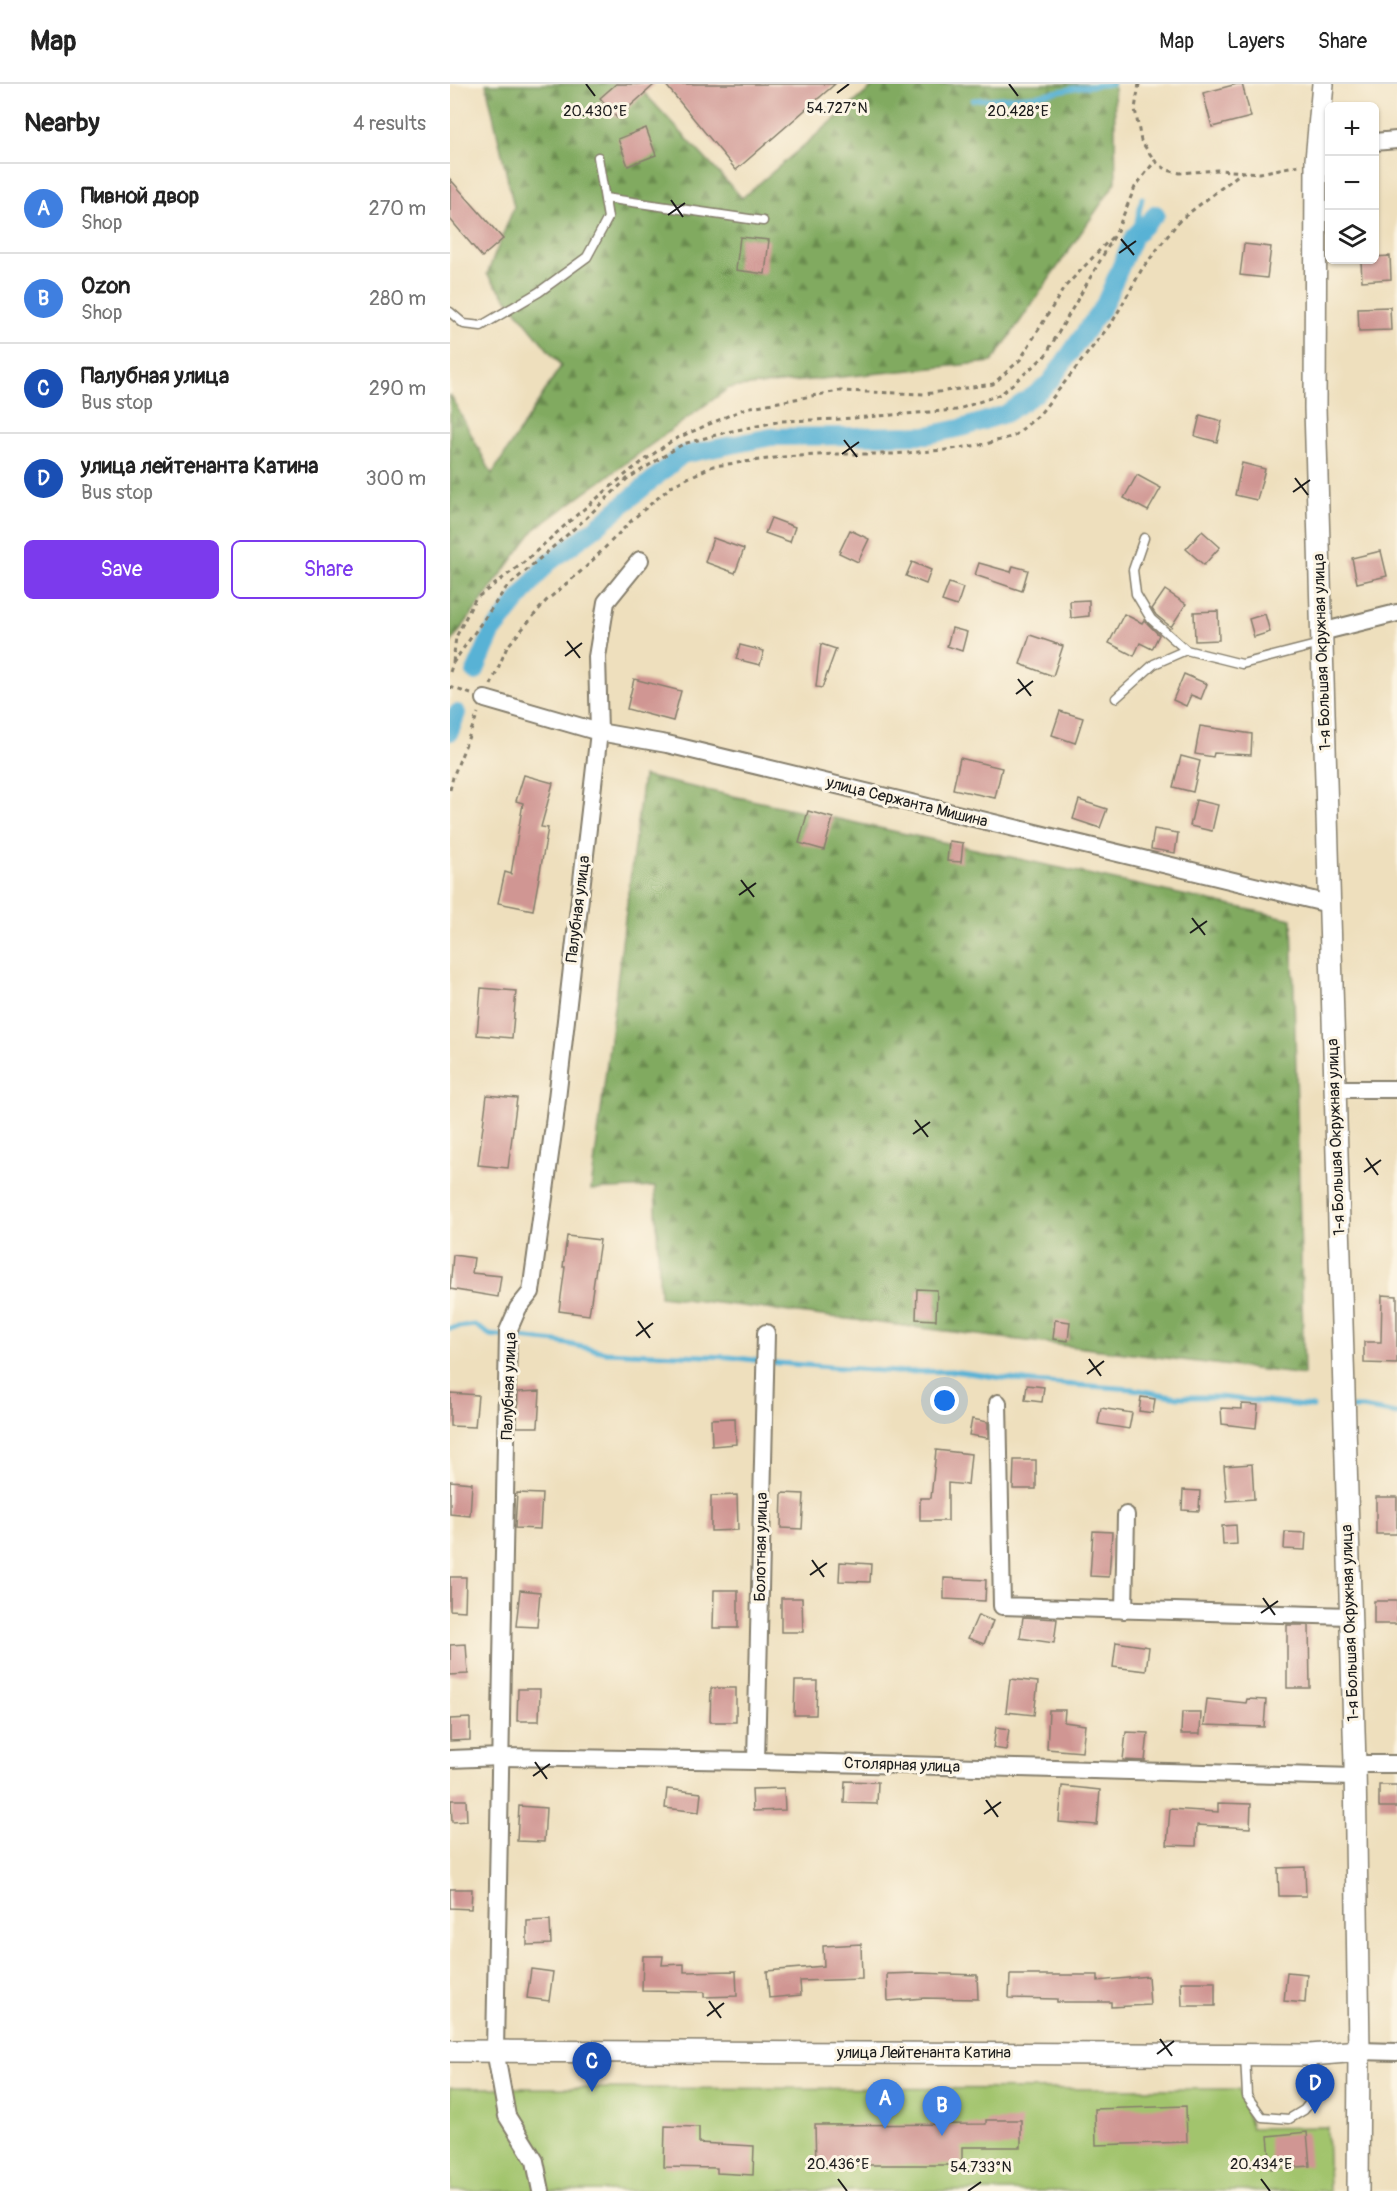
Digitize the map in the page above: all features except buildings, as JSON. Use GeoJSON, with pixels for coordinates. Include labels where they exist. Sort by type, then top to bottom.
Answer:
{"type":"FeatureCollection","features":[{"type":"Feature","properties":{"kind":"street","name":"1-я Большая Окружная улица"},"geometry":{"type":"LineString","coordinates":[[1323,84],[1323,158],[1315,408],[1355,1771],[1359,2051],[1358,2191]]}},
{"type":"Feature","properties":{"kind":"street"},"geometry":{"type":"LineString","coordinates":[[1379,142],[1397,140]]}},
{"type":"Feature","properties":{"kind":"street","name":"Палубная улица"},"geometry":{"type":"LineString","coordinates":[[541,2191],[536,2162],[507,2116],[495,2050],[508,1331],[518,1308],[531,1292],[554,1125],[599,732],[597,657],[606,602],[639,560]]}},
{"type":"Feature","properties":{"kind":"street"},"geometry":{"type":"LineString","coordinates":[[1321,638],[1397,613]]}},
{"type":"Feature","properties":{"kind":"street","name":"улица Сержанта Мишина"},"geometry":{"type":"LineString","coordinates":[[485,699],[599,732],[667,744],[1329,904]]}},
{"type":"Feature","properties":{"kind":"street"},"geometry":{"type":"LineString","coordinates":[[1335,1089],[1397,1089]]}},
{"type":"Feature","properties":{"kind":"street","name":"Болотная улица"},"geometry":{"type":"LineString","coordinates":[[756,1761],[766,1333]]}},
{"type":"Feature","properties":{"kind":"street"},"geometry":{"type":"LineString","coordinates":[[998,1403],[1002,1606],[1350,1616]]}},
{"type":"Feature","properties":{"kind":"street"},"geometry":{"type":"LineString","coordinates":[[1124,1610],[1126,1515]]}},
{"type":"Feature","properties":{"kind":"street","name":"Столярная улица"},"geometry":{"type":"LineString","coordinates":[[450,1759],[501,1757],[1355,1771],[1397,1764]]}},
{"type":"Feature","properties":{"kind":"street","name":"улица Лейтенанта Катина"},"geometry":{"type":"LineString","coordinates":[[450,2051],[1245,2055],[1397,2052]]}},
{"type":"Feature","properties":{"kind":"lane"},"geometry":{"type":"LineString","coordinates":[[450,312],[464,324],[481,326],[539,292],[587,257],[608,218],[598,157]]}},
{"type":"Feature","properties":{"kind":"lane"},"geometry":{"type":"LineString","coordinates":[[605,198],[763,221]]}},
{"type":"Feature","properties":{"kind":"lane"},"geometry":{"type":"LineString","coordinates":[[1144,538],[1133,570],[1136,594],[1151,619],[1186,650],[1242,664],[1321,638]]}},
{"type":"Feature","properties":{"kind":"lane"},"geometry":{"type":"LineString","coordinates":[[1116,698],[1154,664],[1186,650]]}},
{"type":"Feature","properties":{"kind":"lane"},"geometry":{"type":"LineString","coordinates":[[1245,2055],[1247,2096],[1262,2117],[1289,2119],[1304,2110],[1312,2100],[1313,2076],[1310,2055]]}},
{"type":"Feature","properties":{"kind":"path"},"geometry":{"type":"LineString","coordinates":[[1139,84],[1135,109],[1141,141],[1155,161],[1167,170],[1180,173],[1218,170],[1260,173],[1323,158]]}},
{"type":"Feature","properties":{"kind":"path"},"geometry":{"type":"LineString","coordinates":[[453,663],[506,588],[627,479],[683,444],[782,421],[956,410],[1001,394],[1045,356],[1116,233],[1135,187],[1155,161]]}},
{"type":"Feature","properties":{"kind":"path"},"geometry":{"type":"LineString","coordinates":[[450,790],[453,777],[507,647],[546,601],[586,567],[633,519],[673,485],[713,466],[783,457],[945,450],[986,444],[1014,436],[1040,415],[1113,321],[1142,269],[1180,220],[1242,172]]}},
{"type":"Feature","properties":{"kind":"path"},"geometry":{"type":"LineString","coordinates":[[450,672],[456,637],[475,599],[524,563],[631,470],[673,440],[746,408],[804,397],[839,391],[925,394],[993,384],[1020,360],[1064,288],[1116,233]]}},
{"type":"Feature","properties":{"kind":"green space"},"geometry":{"type":"Polygon","coordinates":[[[486,84],[636,84],[742,198],[876,84],[1114,84],[1116,182],[992,362],[729,388],[534,530],[450,644],[450,394],[492,474],[561,366],[487,274],[514,207],[486,84]]]}},
{"type":"Feature","properties":{"kind":"green space"},"geometry":{"type":"Polygon","coordinates":[[[643,776],[1292,919],[1304,1375],[660,1296],[655,1187],[591,1190],[643,776]]]}},
{"type":"Feature","properties":{"kind":"green space"},"geometry":{"type":"Polygon","coordinates":[[[450,2088],[1239,2089],[1251,2128],[1327,2127],[1329,2191],[450,2191],[450,2088]]]}},
{"type":"Feature","properties":{"kind":"waterway"},"geometry":{"type":"LineString","coordinates":[[973,100],[1039,95],[1080,87],[1113,84]]}},
{"type":"Feature","properties":{"kind":"waterway"},"geometry":{"type":"LineString","coordinates":[[1134,236],[1142,198]]}},
{"type":"Feature","properties":{"kind":"waterway"},"geometry":{"type":"LineString","coordinates":[[475,672],[492,633],[547,564],[594,529],[682,455],[771,437],[928,435],[965,427],[1005,414],[1034,395],[1050,382],[1104,305],[1134,236],[1156,214]]}},
{"type":"Feature","properties":{"kind":"waterway"},"geometry":{"type":"LineString","coordinates":[[450,732],[457,713]]}},
{"type":"Feature","properties":{"kind":"waterway"},"geometry":{"type":"LineString","coordinates":[[450,1328],[475,1325],[490,1335],[558,1342],[606,1352],[730,1357],[897,1372],[953,1371],[1032,1382],[1133,1389],[1178,1397],[1219,1397],[1313,1407]]}},
{"type":"Feature","properties":{"kind":"waterway"},"geometry":{"type":"LineString","coordinates":[[1353,1408],[1397,1414]]}},
{"type":"Feature","properties":{"kind":"place","name":"Палубная улица"},"geometry":{"type":"Point","coordinates":[592,2092]}},
{"type":"Feature","properties":{"kind":"place","name":"улица лейтенанта Катина"},"geometry":{"type":"Point","coordinates":[1315,2114]}},
{"type":"Feature","properties":{"kind":"place","name":"Пивной двор"},"geometry":{"type":"Point","coordinates":[885,2129]}},
{"type":"Feature","properties":{"kind":"place","name":"Ozon"},"geometry":{"type":"Point","coordinates":[942,2136]}}]}
